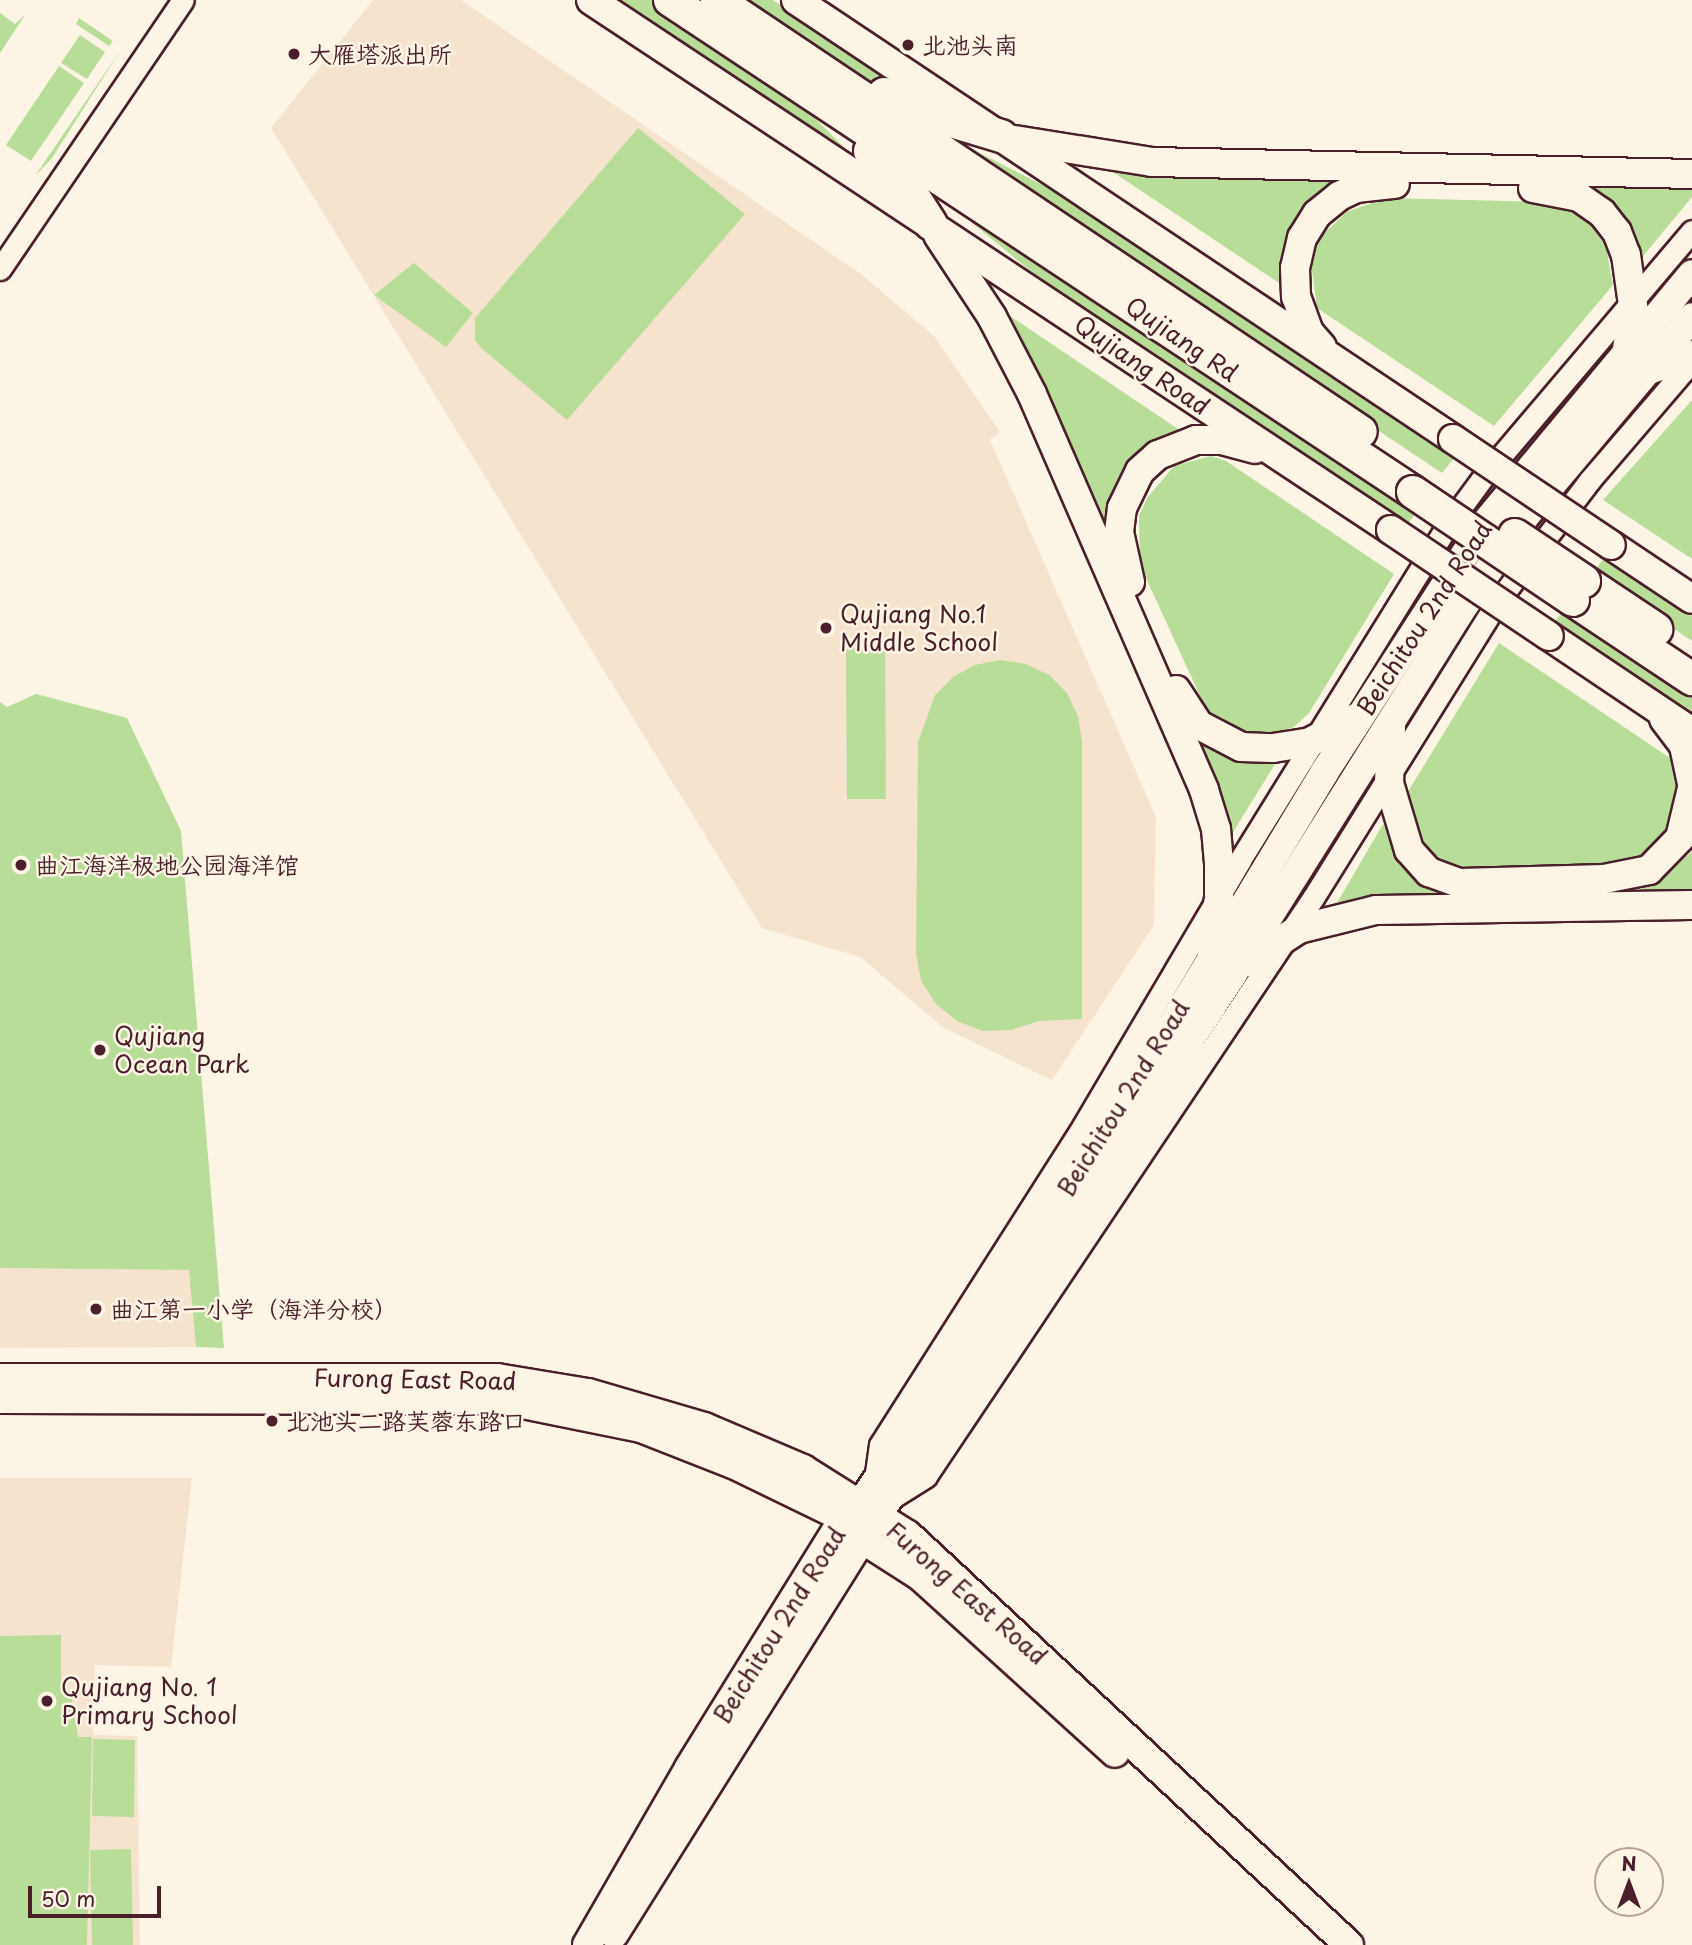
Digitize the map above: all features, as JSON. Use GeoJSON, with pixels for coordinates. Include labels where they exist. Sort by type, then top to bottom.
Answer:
{"type":"FeatureCollection","features":[{"type":"Feature","properties":{"kind":"highway","name":"Qujiang Rd"},"geometry":{"type":"LineString","coordinates":[[670,0],[807,75],[1578,590],[1692,679]]}},
{"type":"Feature","properties":{"kind":"highway","name":"Qujiang Rd"},"geometry":{"type":"LineString","coordinates":[[717,0],[807,75]]}},
{"type":"Feature","properties":{"kind":"highway"},"geometry":{"type":"LineString","coordinates":[[807,75],[906,185],[930,223]]}},
{"type":"Feature","properties":{"kind":"highway"},"geometry":{"type":"LineString","coordinates":[[807,75],[1001,136]]}},
{"type":"Feature","properties":{"kind":"highway","name":"Qujiang Rd"},"geometry":{"type":"LineString","coordinates":[[1578,590],[1692,653]]}},
{"type":"Feature","properties":{"kind":"main road","name":"Qujiang Road"},"geometry":{"type":"LineString","coordinates":[[591,0],[1692,732]]}},
{"type":"Feature","properties":{"kind":"main road"},"geometry":{"type":"LineString","coordinates":[[796,0],[1692,599]]}},
{"type":"Feature","properties":{"kind":"main road"},"geometry":{"type":"LineString","coordinates":[[1001,136],[1092,156],[1153,162],[1692,174]]}},
{"type":"Feature","properties":{"kind":"main road"},"geometry":{"type":"LineString","coordinates":[[1345,368],[1308,332],[1296,297],[1295,268],[1308,225],[1327,205],[1356,188],[1387,184],[1547,188],[1579,197],[1601,213],[1617,232],[1633,300],[1631,367],[1692,355]]}},
{"type":"Feature","properties":{"kind":"main road"},"geometry":{"type":"LineString","coordinates":[[930,223],[992,317],[1032,394],[1204,790],[1216,829],[1219,897],[1214,927],[1196,980]]}},
{"type":"Feature","properties":{"kind":"main road","name":"Beichitou 2nd Road"},"geometry":{"type":"LineString","coordinates":[[587,1945],[689,1768],[869,1510],[1232,975],[1394,716],[1526,515],[1631,367],[1692,274]]}},
{"type":"Feature","properties":{"kind":"main road","name":"Beichitou 2nd Road"},"geometry":{"type":"LineString","coordinates":[[608,1945],[869,1510],[1128,1097],[1196,980],[1483,526],[1631,367],[1692,317]]}},
{"type":"Feature","properties":{"kind":"main road"},"geometry":{"type":"LineString","coordinates":[[1282,458],[1211,439],[1181,444],[1158,455],[1140,471],[1126,496],[1120,548],[1126,572],[1190,716],[1212,734],[1241,747],[1273,748],[1314,740],[1350,722],[1366,708]]}},
{"type":"Feature","properties":{"kind":"main road"},"geometry":{"type":"LineString","coordinates":[[1394,716],[1388,735],[1388,777],[1409,850],[1429,872],[1460,883],[1604,879],[1649,870],[1680,838],[1692,785],[1680,740],[1647,702]]}},
{"type":"Feature","properties":{"kind":"main road"},"geometry":{"type":"LineString","coordinates":[[1232,975],[1287,935],[1331,919],[1376,910],[1692,905]]}},
{"type":"Feature","properties":{"kind":"main road","name":"Furong East Road"},"geometry":{"type":"LineString","coordinates":[[0,1378],[448,1376],[528,1381],[623,1402],[704,1427],[803,1469],[908,1535],[975,1593],[1349,1945]]}},
{"type":"Feature","properties":{"kind":"main road","name":"Furong East Road"},"geometry":{"type":"LineString","coordinates":[[0,1399],[503,1400],[640,1428],[733,1464],[869,1510],[920,1576],[1323,1945]]}},
{"type":"Feature","properties":{"kind":"street"},"geometry":{"type":"LineString","coordinates":[[0,269],[183,0]]}},
{"type":"Feature","properties":{"kind":"street"},"geometry":{"type":"LineString","coordinates":[[869,1510],[880,1444],[1083,1126],[1409,584],[1483,476],[1692,231]]}},
{"type":"Feature","properties":{"kind":"street"},"geometry":{"type":"LineString","coordinates":[[869,1510],[926,1476],[1287,935],[1526,561],[1692,361]]}},
{"type":"Feature","properties":{"kind":"shaded area","name":"Qujiang No.1 Middle School"},"geometry":{"type":"Polygon","coordinates":[[[373,0],[461,0],[861,274],[934,336],[1000,432],[990,440],[1156,817],[1154,925],[1052,1080],[944,1028],[860,957],[762,928],[271,128],[373,0]]]}},
{"type":"Feature","properties":{"kind":"shaded area","name":"曲江第一小学（海洋分校）"},"geometry":{"type":"Polygon","coordinates":[[[0,1268],[190,1270],[196,1347],[0,1348],[0,1268]]]}},
{"type":"Feature","properties":{"kind":"shaded area","name":"Qujiang No. 1 Primary School"},"geometry":{"type":"Polygon","coordinates":[[[0,1478],[192,1478],[171,1667],[95,1665],[93,1735],[137,1736],[140,1945],[0,1945],[0,1478]]]}},
{"type":"Feature","properties":{"kind":"green space"},"geometry":{"type":"Polygon","coordinates":[[[609,0],[652,0],[783,87],[855,158],[609,0]]]}},
{"type":"Feature","properties":{"kind":"green space"},"geometry":{"type":"Polygon","coordinates":[[[739,0],[773,0],[897,82],[892,92],[847,70],[739,0]]]}},
{"type":"Feature","properties":{"kind":"green space"},"geometry":{"type":"Polygon","coordinates":[[[0,13],[15,24],[25,15],[0,53],[0,13]]]}},
{"type":"Feature","properties":{"kind":"green space"},"geometry":{"type":"Polygon","coordinates":[[[79,18],[113,41],[109,46],[76,24],[79,18]]]}},
{"type":"Feature","properties":{"kind":"green space"},"geometry":{"type":"Polygon","coordinates":[[[80,35],[105,52],[87,79],[61,63],[80,35]]]}},
{"type":"Feature","properties":{"kind":"green space"},"geometry":{"type":"Polygon","coordinates":[[[122,48],[52,158],[35,176],[122,48]]]}},
{"type":"Feature","properties":{"kind":"green space"},"geometry":{"type":"Polygon","coordinates":[[[59,66],[84,83],[31,161],[6,145],[59,66]]]}},
{"type":"Feature","properties":{"kind":"green space"},"geometry":{"type":"Polygon","coordinates":[[[638,128],[745,214],[567,420],[481,348],[475,340],[475,318],[638,128]]]}},
{"type":"Feature","properties":{"kind":"green space"},"geometry":{"type":"Polygon","coordinates":[[[958,142],[1066,197],[1455,457],[1442,473],[954,148],[958,142]]]}},
{"type":"Feature","properties":{"kind":"green space"},"geometry":{"type":"Polygon","coordinates":[[[1101,164],[1356,175],[1344,185],[1285,287],[1101,164]]]}},
{"type":"Feature","properties":{"kind":"green space"},"geometry":{"type":"Polygon","coordinates":[[[1692,180],[1692,197],[1639,261],[1562,184],[1692,180]]]}},
{"type":"Feature","properties":{"kind":"green space"},"geometry":{"type":"Polygon","coordinates":[[[926,185],[1419,509],[1407,525],[1055,291],[926,185]]]}},
{"type":"Feature","properties":{"kind":"green space"},"geometry":{"type":"Polygon","coordinates":[[[1388,198],[1550,202],[1587,220],[1606,246],[1613,285],[1494,426],[1317,308],[1311,263],[1321,236],[1348,211],[1388,198]]]}},
{"type":"Feature","properties":{"kind":"green space"},"geometry":{"type":"Polygon","coordinates":[[[414,263],[473,313],[446,347],[374,295],[414,263]]]}},
{"type":"Feature","properties":{"kind":"green space"},"geometry":{"type":"Polygon","coordinates":[[[998,308],[1184,433],[1169,440],[1111,555],[998,308]]]}},
{"type":"Feature","properties":{"kind":"green space"},"geometry":{"type":"Polygon","coordinates":[[[1692,400],[1692,559],[1603,500],[1692,400]]]}},
{"type":"Feature","properties":{"kind":"green space"},"geometry":{"type":"Polygon","coordinates":[[[1211,456],[1226,461],[1394,574],[1309,713],[1294,727],[1277,732],[1246,732],[1206,709],[1140,565],[1139,516],[1147,498],[1174,466],[1211,456]]]}},
{"type":"Feature","properties":{"kind":"green space"},"geometry":{"type":"Polygon","coordinates":[[[1604,558],[1692,616],[1692,641],[1592,574],[1604,558]]]}},
{"type":"Feature","properties":{"kind":"green space"},"geometry":{"type":"Polygon","coordinates":[[[1565,608],[1692,693],[1692,717],[1553,624],[1565,608]]]}},
{"type":"Feature","properties":{"kind":"green space"},"geometry":{"type":"Polygon","coordinates":[[[1499,643],[1682,766],[1683,807],[1648,861],[1486,878],[1443,866],[1423,845],[1404,798],[1499,643]]]}},
{"type":"Feature","properties":{"kind":"green space"},"geometry":{"type":"Polygon","coordinates":[[[846,646],[885,646],[886,799],[847,799],[846,646]]]}},
{"type":"Feature","properties":{"kind":"green space"},"geometry":{"type":"Polygon","coordinates":[[[1000,660],[1026,664],[1049,675],[1067,693],[1078,716],[1082,741],[1082,1019],[1039,1021],[1011,1030],[983,1031],[957,1021],[936,1004],[921,981],[916,953],[918,742],[935,695],[953,677],[975,665],[1000,660]]]}},
{"type":"Feature","properties":{"kind":"green space","name":"Qujiang Ocean Park"},"geometry":{"type":"Polygon","coordinates":[[[36,694],[127,718],[181,831],[224,1348],[196,1347],[189,1270],[0,1268],[0,702],[7,707],[36,694]]]}},
{"type":"Feature","properties":{"kind":"green space"},"geometry":{"type":"Polygon","coordinates":[[[1183,718],[1280,756],[1230,837],[1183,718]]]}},
{"type":"Feature","properties":{"kind":"green space"},"geometry":{"type":"Polygon","coordinates":[[[1383,824],[1390,834],[1466,899],[1334,908],[1383,824]]]}},
{"type":"Feature","properties":{"kind":"green space"},"geometry":{"type":"Polygon","coordinates":[[[1692,851],[1692,897],[1626,897],[1665,877],[1692,851]]]}},
{"type":"Feature","properties":{"kind":"green space"},"geometry":{"type":"Polygon","coordinates":[[[61,1635],[61,1683],[72,1700],[78,1737],[92,1737],[87,1945],[0,1945],[0,1636],[61,1635]]]}},
{"type":"Feature","properties":{"kind":"green space"},"geometry":{"type":"Polygon","coordinates":[[[93,1739],[135,1740],[134,1817],[92,1816],[93,1739]]]}},
{"type":"Feature","properties":{"kind":"green space"},"geometry":{"type":"Polygon","coordinates":[[[131,1849],[133,1945],[92,1945],[90,1850],[131,1849]]]}},
{"type":"Feature","properties":{"kind":"place","name":"北池头南"},"geometry":{"type":"Point","coordinates":[908,45]}},
{"type":"Feature","properties":{"kind":"place","name":"大雁塔派出所"},"geometry":{"type":"Point","coordinates":[294,54]}},
{"type":"Feature","properties":{"kind":"place","name":"Qujiang No.1 Middle School"},"geometry":{"type":"Point","coordinates":[826,628]}},
{"type":"Feature","properties":{"kind":"place","name":"曲江海洋极地公园海洋馆"},"geometry":{"type":"Point","coordinates":[21,865]}},
{"type":"Feature","properties":{"kind":"place","name":"Qujiang Ocean Park"},"geometry":{"type":"Point","coordinates":[100,1050]}},
{"type":"Feature","properties":{"kind":"place","name":"曲江第一小学（海洋分校）"},"geometry":{"type":"Point","coordinates":[96,1309]}},
{"type":"Feature","properties":{"kind":"place","name":"北池头二路芙蓉东路口"},"geometry":{"type":"Point","coordinates":[272,1421]}},
{"type":"Feature","properties":{"kind":"place","name":"Qujiang No. 1 Primary School"},"geometry":{"type":"Point","coordinates":[47,1701]}}]}
